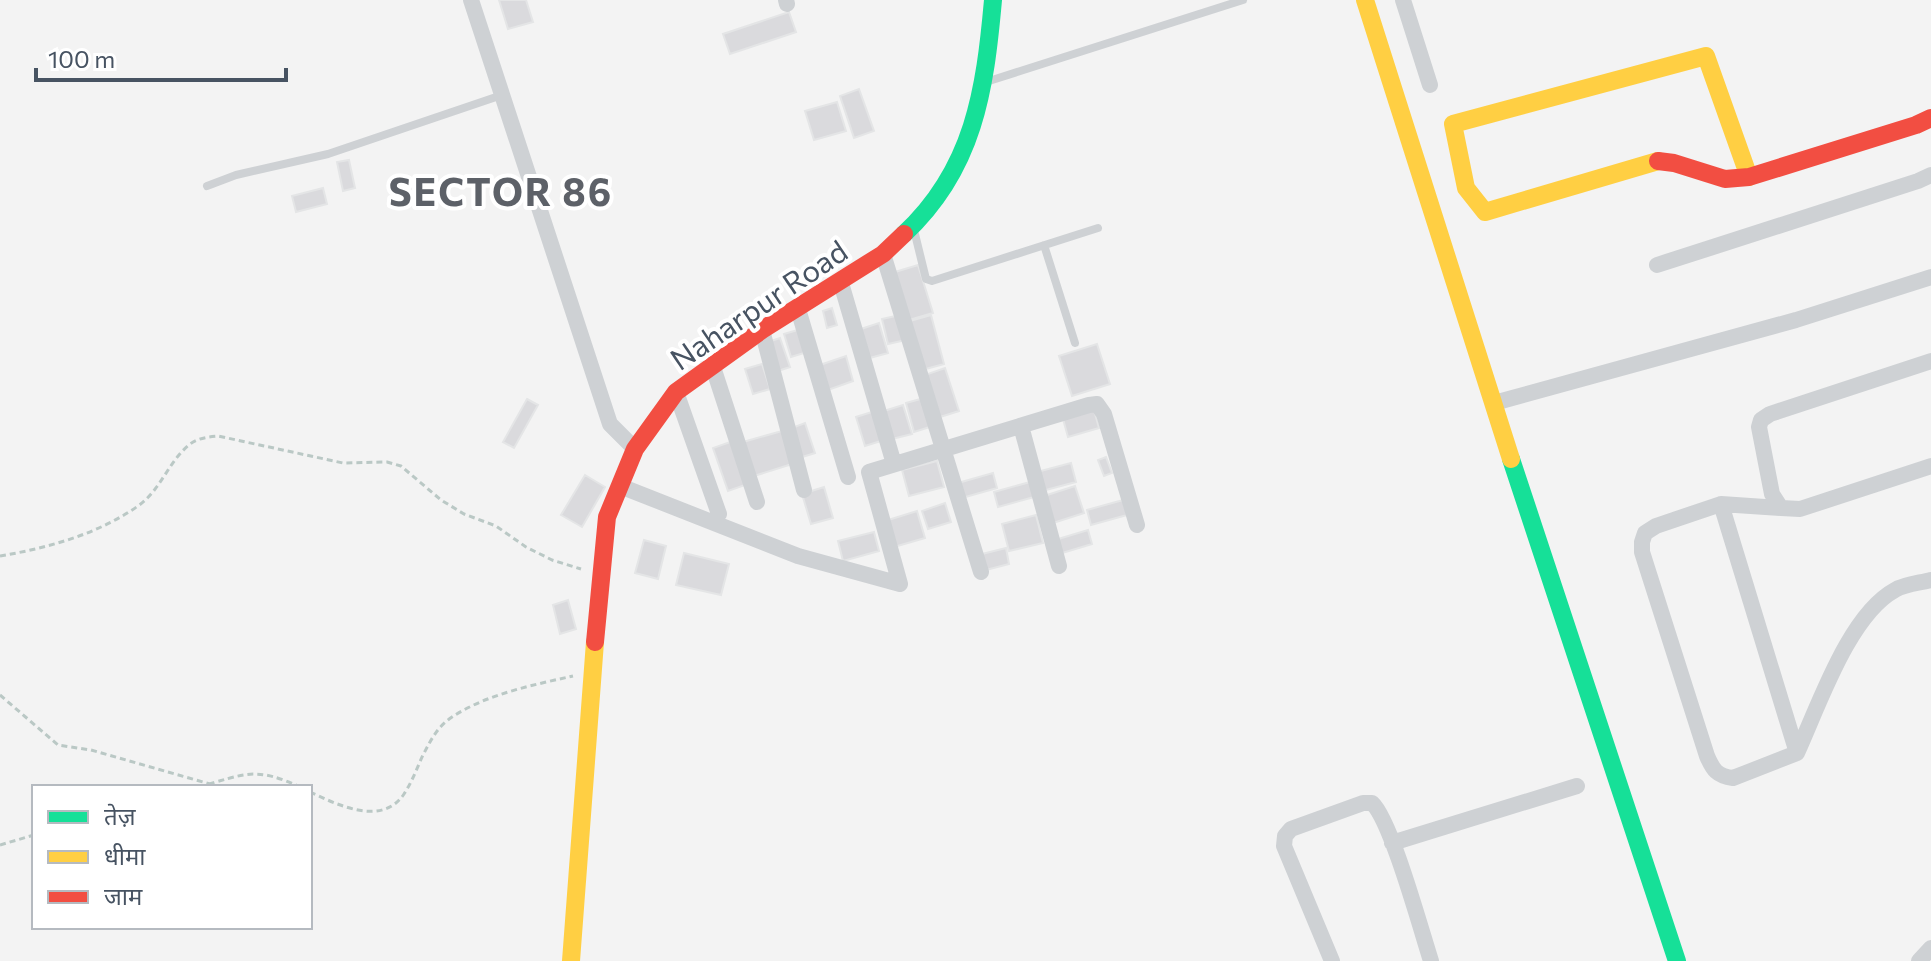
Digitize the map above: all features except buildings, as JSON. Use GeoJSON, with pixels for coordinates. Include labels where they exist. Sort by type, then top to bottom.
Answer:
{"type":"FeatureCollection","features":[{"type":"Feature","properties":{"kind":"street"},"geometry":{"type":"LineString","coordinates":[[471,0],[610,424],[635,449]]}},
{"type":"Feature","properties":{"kind":"street","name":"Naharpur Road"},"geometry":{"type":"LineString","coordinates":[[571,961],[592,671],[607,517],[635,449],[676,392],[762,330],[883,254],[913,226],[941,191],[960,160],[973,127],[984,83],[993,0]]}},
{"type":"Feature","properties":{"kind":"street"},"geometry":{"type":"LineString","coordinates":[[1365,0],[1552,588],[1677,961]]}},
{"type":"Feature","properties":{"kind":"street"},"geometry":{"type":"LineString","coordinates":[[1403,0],[1430,85]]}},
{"type":"Feature","properties":{"kind":"street"},"geometry":{"type":"LineString","coordinates":[[1749,177],[1706,56],[1453,124],[1466,188],[1485,212],[1656,161],[1674,163],[1725,179],[1749,177],[1926,126]]}},
{"type":"Feature","properties":{"kind":"street"},"geometry":{"type":"LineString","coordinates":[[1657,265],[1931,175]]}},
{"type":"Feature","properties":{"kind":"street"},"geometry":{"type":"LineString","coordinates":[[883,254],[981,572]]}},
{"type":"Feature","properties":{"kind":"street"},"geometry":{"type":"LineString","coordinates":[[1494,403],[1796,320],[1931,277]]}},
{"type":"Feature","properties":{"kind":"street"},"geometry":{"type":"LineString","coordinates":[[841,283],[894,464]]}},
{"type":"Feature","properties":{"kind":"street"},"geometry":{"type":"LineString","coordinates":[[798,309],[848,477]]}},
{"type":"Feature","properties":{"kind":"street"},"geometry":{"type":"LineString","coordinates":[[762,330],[804,490]]}},
{"type":"Feature","properties":{"kind":"street"},"geometry":{"type":"LineString","coordinates":[[1781,508],[1772,494],[1759,436],[1761,420],[1770,414],[1931,361]]}},
{"type":"Feature","properties":{"kind":"street"},"geometry":{"type":"LineString","coordinates":[[712,364],[757,502]]}},
{"type":"Feature","properties":{"kind":"street"},"geometry":{"type":"LineString","coordinates":[[676,392],[719,514]]}},
{"type":"Feature","properties":{"kind":"street"},"geometry":{"type":"LineString","coordinates":[[620,486],[798,556],[900,584],[869,472],[1097,404],[1104,414],[1137,525]]}},
{"type":"Feature","properties":{"kind":"street"},"geometry":{"type":"LineString","coordinates":[[1021,426],[1059,566]]}},
{"type":"Feature","properties":{"kind":"street"},"geometry":{"type":"LineString","coordinates":[[1931,466],[1800,509],[1721,504],[1656,526],[1645,533],[1642,552],[1713,770],[1722,777],[1733,778],[1797,753],[1854,630],[1876,603],[1897,588],[1931,580]]}},
{"type":"Feature","properties":{"kind":"street"},"geometry":{"type":"LineString","coordinates":[[1721,504],[1797,753]]}},
{"type":"Feature","properties":{"kind":"street"},"geometry":{"type":"LineString","coordinates":[[1392,843],[1577,786]]}},
{"type":"Feature","properties":{"kind":"street"},"geometry":{"type":"LineString","coordinates":[[1332,961],[1290,864],[1284,846],[1285,836],[1291,829],[1363,803],[1372,803],[1378,809],[1431,961]]}},
{"type":"Feature","properties":{"kind":"street"},"geometry":{"type":"LineString","coordinates":[[1919,961],[1931,948]]}},
{"type":"Feature","properties":{"kind":"lane"},"geometry":{"type":"LineString","coordinates":[[984,83],[1243,0]]}},
{"type":"Feature","properties":{"kind":"lane"},"geometry":{"type":"LineString","coordinates":[[207,186],[236,175],[328,154],[502,95]]}},
{"type":"Feature","properties":{"kind":"lane"},"geometry":{"type":"LineString","coordinates":[[913,226],[922,272],[926,279],[932,281],[1098,228]]}},
{"type":"Feature","properties":{"kind":"lane"},"geometry":{"type":"LineString","coordinates":[[1044,245],[1075,343]]}},
{"type":"Feature","properties":{"kind":"path"},"geometry":{"type":"LineString","coordinates":[[0,556],[26,552],[82,535],[115,520],[139,505],[160,485],[189,444],[218,436],[343,463],[387,462],[401,466],[441,500],[464,514],[496,526],[552,560],[600,575]]}},
{"type":"Feature","properties":{"kind":"path"},"geometry":{"type":"LineString","coordinates":[[312,793],[363,812],[386,809],[403,796],[434,732],[452,717],[523,687],[592,671]]}},
{"type":"Feature","properties":{"kind":"path"},"geometry":{"type":"LineString","coordinates":[[0,695],[58,745],[91,750],[210,784]]}},
{"type":"Feature","properties":{"kind":"path"},"geometry":{"type":"LineString","coordinates":[[206,785],[249,772],[265,773],[295,785]]}},
{"type":"Feature","properties":{"kind":"path"},"geometry":{"type":"LineString","coordinates":[[0,845],[32,836]]}},
{"type":"Feature","properties":{"kind":"traffic: fast"},"geometry":{"type":"LineString","coordinates":[[904,234],[928,209],[961,155],[980,96],[993,0]]}},
{"type":"Feature","properties":{"kind":"traffic: fast"},"geometry":{"type":"LineString","coordinates":[[1511,459],[1677,961]]}},
{"type":"Feature","properties":{"kind":"traffic: slow"},"geometry":{"type":"LineString","coordinates":[[1365,0],[1511,459]]}},
{"type":"Feature","properties":{"kind":"traffic: slow"},"geometry":{"type":"LineString","coordinates":[[1658,161],[1485,212],[1466,188],[1453,124],[1706,56],[1749,177]]}},
{"type":"Feature","properties":{"kind":"traffic: slow"},"geometry":{"type":"LineString","coordinates":[[571,961],[595,642]]}},
{"type":"Feature","properties":{"kind":"traffic: jam"},"geometry":{"type":"LineString","coordinates":[[1658,161],[1725,179],[1749,177],[1931,118]]}},
{"type":"Feature","properties":{"kind":"traffic: jam"},"geometry":{"type":"LineString","coordinates":[[595,642],[607,517],[635,449],[676,392],[762,330],[883,254],[904,234]]}},
{"type":"Feature","properties":{"kind":"district","name":"SECTOR 86"},"geometry":{"type":"Point","coordinates":[501,190]}}]}
